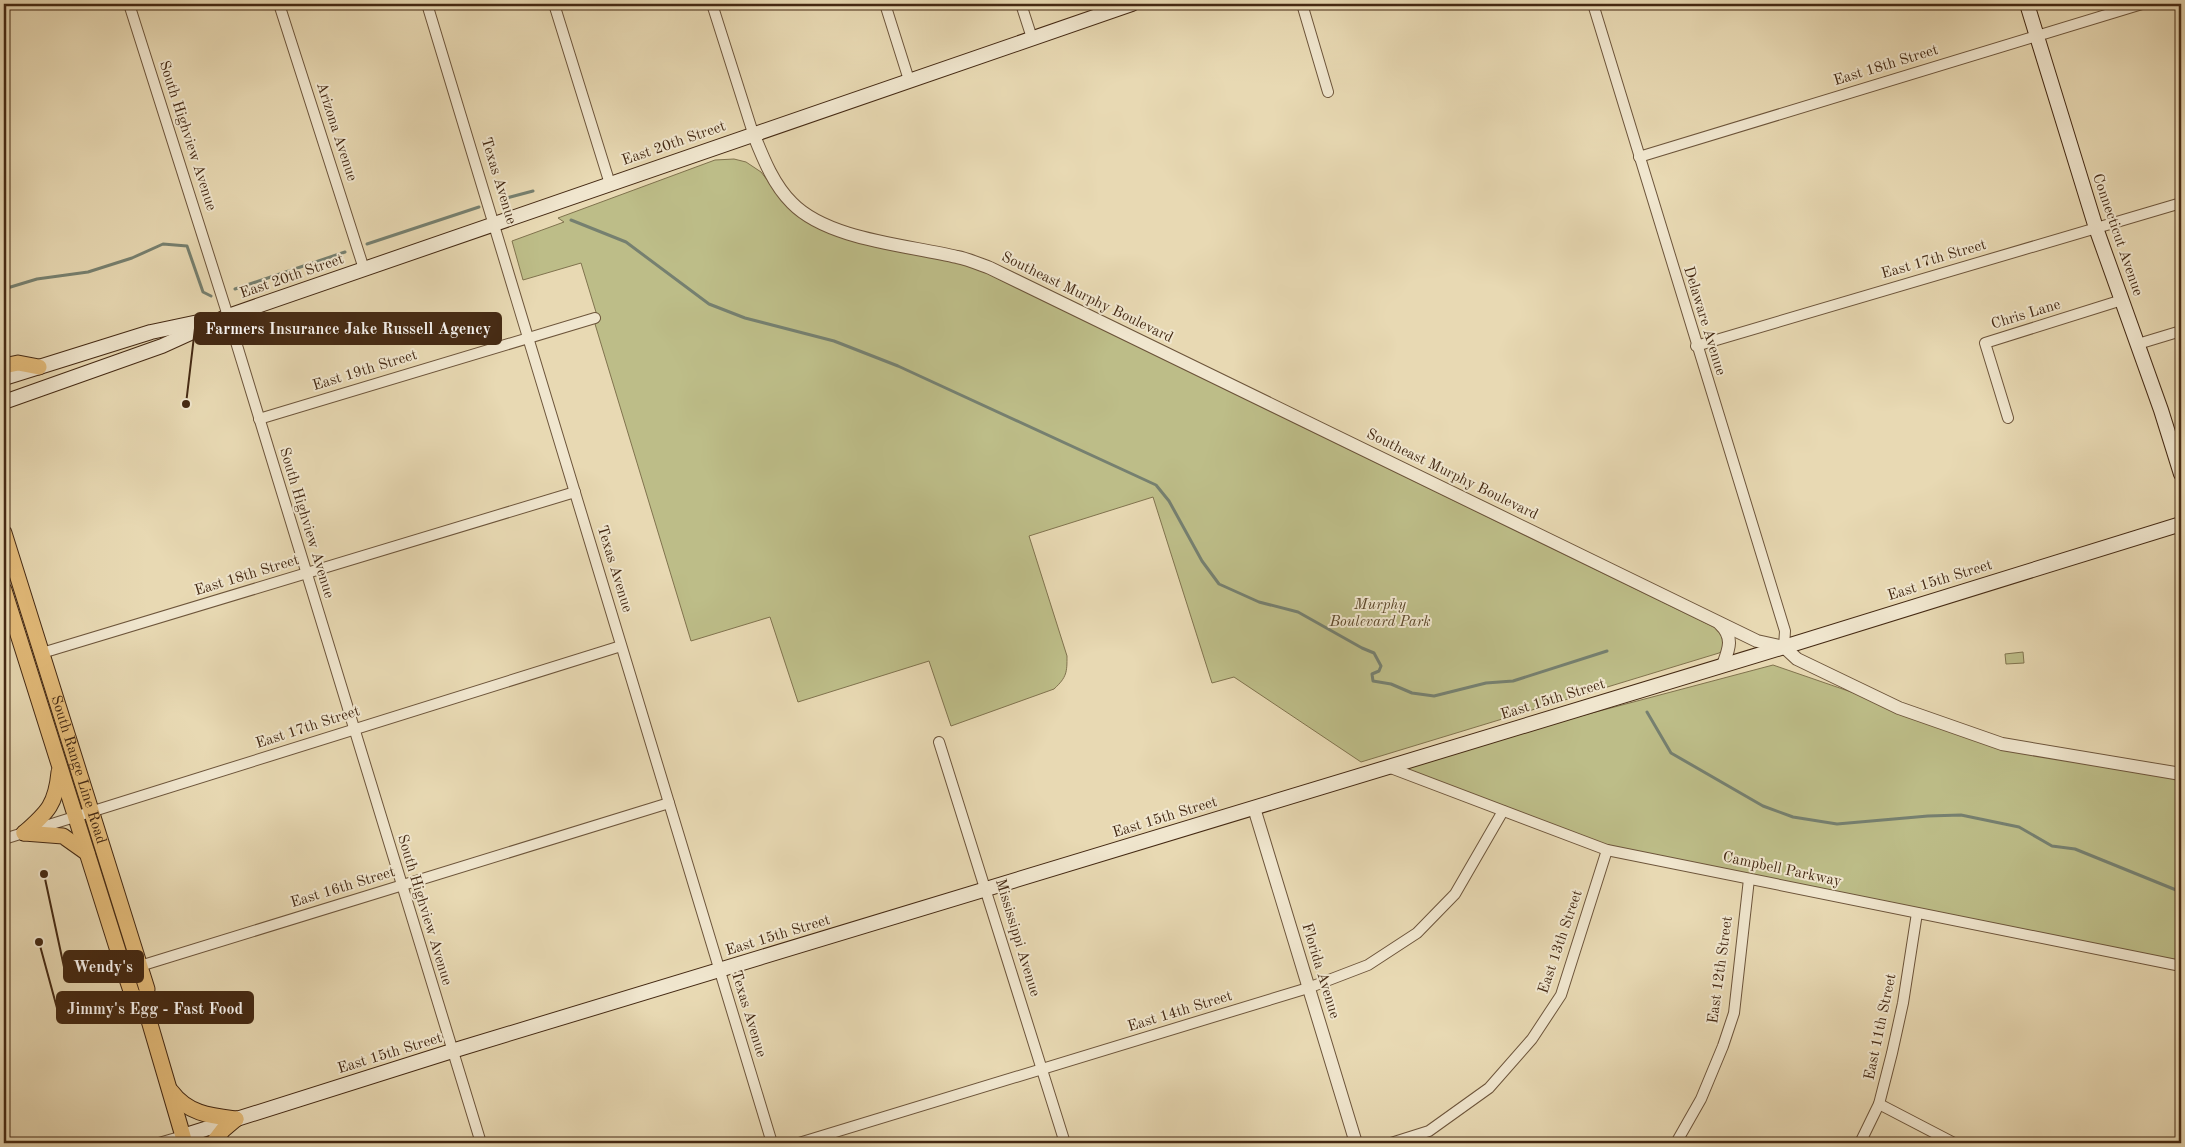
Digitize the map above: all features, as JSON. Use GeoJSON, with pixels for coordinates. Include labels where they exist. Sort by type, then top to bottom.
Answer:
{"type":"FeatureCollection","features":[{"type":"Feature","properties":{"kind":"main road","name":"East 20th Street"},"geometry":{"type":"LineString","coordinates":[[4,402],[162,346],[228,316],[1132,4]]}},
{"type":"Feature","properties":{"kind":"main road","name":"Connecticut Avenue"},"geometry":{"type":"LineString","coordinates":[[2027,4],[2096,228],[2138,344],[2181,474]]}},
{"type":"Feature","properties":{"kind":"main road","name":"East 20th Street"},"geometry":{"type":"LineString","coordinates":[[4,378],[151,332],[228,316]]}},
{"type":"Feature","properties":{"kind":"main road"},"geometry":{"type":"LineString","coordinates":[[4,366],[18,363],[39,366]]}},
{"type":"Feature","properties":{"kind":"main road","name":"East 15th Street"},"geometry":{"type":"LineString","coordinates":[[184,1140],[236,1119],[452,1051],[1784,647],[2181,524]]}},
{"type":"Feature","properties":{"kind":"main road","name":"South Range Line Road"},"geometry":{"type":"LineString","coordinates":[[4,533],[147,989],[145,1007],[184,1140]]}},
{"type":"Feature","properties":{"kind":"main road","name":"South Range Line Road"},"geometry":{"type":"LineString","coordinates":[[4,590],[132,994],[145,1007]]}},
{"type":"Feature","properties":{"kind":"main road"},"geometry":{"type":"LineString","coordinates":[[24,833],[46,814],[54,802],[59,763]]}},
{"type":"Feature","properties":{"kind":"main road"},"geometry":{"type":"LineString","coordinates":[[24,833],[63,836],[88,854]]}},
{"type":"Feature","properties":{"kind":"main road"},"geometry":{"type":"LineString","coordinates":[[168,1087],[176,1097],[194,1111],[204,1115],[236,1119]]}},
{"type":"Feature","properties":{"kind":"main road"},"geometry":{"type":"LineString","coordinates":[[213,1143],[223,1130],[236,1119]]}},
{"type":"Feature","properties":{"kind":"street","name":"South Highview Avenue"},"geometry":{"type":"LineString","coordinates":[[130,4],[228,316],[480,1143]]}},
{"type":"Feature","properties":{"kind":"street","name":"Arizona Avenue"},"geometry":{"type":"LineString","coordinates":[[280,4],[364,269]]}},
{"type":"Feature","properties":{"kind":"street","name":"Texas Avenue"},"geometry":{"type":"LineString","coordinates":[[427,4],[530,338],[621,646],[772,1143]]}},
{"type":"Feature","properties":{"kind":"street"},"geometry":{"type":"LineString","coordinates":[[554,4],[610,184]]}},
{"type":"Feature","properties":{"kind":"street"},"geometry":{"type":"LineString","coordinates":[[712,4],[753,134]]}},
{"type":"Feature","properties":{"kind":"street"},"geometry":{"type":"LineString","coordinates":[[885,4],[909,80]]}},
{"type":"Feature","properties":{"kind":"street"},"geometry":{"type":"LineString","coordinates":[[1021,4],[1032,38]]}},
{"type":"Feature","properties":{"kind":"street"},"geometry":{"type":"LineString","coordinates":[[1302,4],[1328,92]]}},
{"type":"Feature","properties":{"kind":"street","name":"Delaware Avenue"},"geometry":{"type":"LineString","coordinates":[[1593,4],[1784,631],[1784,647]]}},
{"type":"Feature","properties":{"kind":"street","name":"East 18th Street"},"geometry":{"type":"LineString","coordinates":[[1639,157],[2142,4]]}},
{"type":"Feature","properties":{"kind":"street","name":"Southeast Murphy Boulevard"},"geometry":{"type":"LineString","coordinates":[[753,134],[771,175],[781,190],[791,203],[813,220],[835,230],[960,257],[990,268],[1757,641],[1784,647],[1796,659],[1899,708],[2002,744],[2181,774]]}},
{"type":"Feature","properties":{"kind":"street","name":"East 17th Street"},"geometry":{"type":"LineString","coordinates":[[1696,346],[2181,203]]}},
{"type":"Feature","properties":{"kind":"street","name":"Chris Lane"},"geometry":{"type":"LineString","coordinates":[[2008,418],[1985,343],[2122,300]]}},
{"type":"Feature","properties":{"kind":"street","name":"East 19th Street"},"geometry":{"type":"LineString","coordinates":[[259,419],[594,318]]}},
{"type":"Feature","properties":{"kind":"street"},"geometry":{"type":"LineString","coordinates":[[2138,344],[2181,331]]}},
{"type":"Feature","properties":{"kind":"street","name":"East 18th Street"},"geometry":{"type":"LineString","coordinates":[[42,653],[575,492]]}},
{"type":"Feature","properties":{"kind":"street"},"geometry":{"type":"LineString","coordinates":[[1716,621],[1726,630],[1730,642],[1723,665]]}},
{"type":"Feature","properties":{"kind":"street","name":"East 17th Street"},"geometry":{"type":"LineString","coordinates":[[4,839],[621,646]]}},
{"type":"Feature","properties":{"kind":"street","name":"Mississippi Avenue"},"geometry":{"type":"LineString","coordinates":[[939,742],[1065,1143]]}},
{"type":"Feature","properties":{"kind":"street","name":"Campbell Parkway"},"geometry":{"type":"LineString","coordinates":[[1388,766],[1607,850],[2181,966]]}},
{"type":"Feature","properties":{"kind":"street","name":"East 16th Street"},"geometry":{"type":"LineString","coordinates":[[140,966],[669,803]]}},
{"type":"Feature","properties":{"kind":"street","name":"Florida Avenue"},"geometry":{"type":"LineString","coordinates":[[1254,808],[1356,1143]]}},
{"type":"Feature","properties":{"kind":"street","name":"East 14th Street"},"geometry":{"type":"LineString","coordinates":[[799,1143],[1308,988],[1368,965],[1417,933],[1455,894],[1502,811]]}},
{"type":"Feature","properties":{"kind":"street","name":"East 13th Street"},"geometry":{"type":"LineString","coordinates":[[1391,1143],[1429,1131],[1489,1088],[1532,1040],[1561,995],[1607,850]]}},
{"type":"Feature","properties":{"kind":"street","name":"East 12th Street"},"geometry":{"type":"LineString","coordinates":[[1676,1143],[1701,1099],[1723,1046],[1734,1013],[1749,879]]}},
{"type":"Feature","properties":{"kind":"street","name":"East 11th Street"},"geometry":{"type":"LineString","coordinates":[[1860,1143],[1879,1104],[1904,1003],[1917,913]]}},
{"type":"Feature","properties":{"kind":"street"},"geometry":{"type":"LineString","coordinates":[[1879,1104],[1954,1143],[1960,1143]]}},
{"type":"Feature","properties":{"kind":"street","name":"East 15th Street"},"geometry":{"type":"LineString","coordinates":[[159,1143],[184,1140]]}},
{"type":"Feature","properties":{"kind":"green space","name":"Murphy Boulevard Park"},"geometry":{"type":"Polygon","coordinates":[[[734,159],[746,162],[761,172],[785,203],[822,230],[851,239],[968,264],[1720,630],[1725,649],[1719,653],[1361,762],[1234,677],[1212,683],[1153,497],[1029,536],[1067,656],[1065,674],[1062,681],[1054,689],[951,726],[929,661],[798,702],[770,617],[691,641],[595,324],[599,322],[581,263],[523,280],[512,241],[564,222],[558,218],[715,160],[734,159]]]}},
{"type":"Feature","properties":{"kind":"green space"},"geometry":{"type":"Polygon","coordinates":[[[2023,652],[2024,663],[2006,664],[2005,654],[2023,652]]]}},
{"type":"Feature","properties":{"kind":"green space"},"geometry":{"type":"Polygon","coordinates":[[[1773,665],[2002,744],[2181,774],[2181,966],[1607,850],[1388,767],[1773,665]]]}},
{"type":"Feature","properties":{"kind":"waterway"},"geometry":{"type":"LineString","coordinates":[[503,199],[533,191]]}},
{"type":"Feature","properties":{"kind":"waterway"},"geometry":{"type":"LineString","coordinates":[[367,244],[479,207]]}},
{"type":"Feature","properties":{"kind":"waterway"},"geometry":{"type":"LineString","coordinates":[[571,220],[626,242],[709,304],[745,318],[834,341],[898,366],[1156,485],[1169,501],[1202,561],[1219,584],[1259,602],[1298,612],[1374,653],[1381,666],[1379,671],[1372,674],[1373,681],[1391,684],[1412,693],[1434,696],[1486,683],[1513,681],[1607,651]]}},
{"type":"Feature","properties":{"kind":"waterway"},"geometry":{"type":"LineString","coordinates":[[4,289],[37,279],[88,272],[132,258],[163,244],[187,246],[203,292],[211,296]]}},
{"type":"Feature","properties":{"kind":"waterway"},"geometry":{"type":"LineString","coordinates":[[235,289],[345,252]]}},
{"type":"Feature","properties":{"kind":"waterway"},"geometry":{"type":"LineString","coordinates":[[1647,712],[1671,753],[1763,806],[1793,817],[1837,824],[1961,815],[2019,827],[2052,846],[2075,849],[2181,892]]}},
{"type":"Feature","properties":{"kind":"place","name":"Farmers Insurance Jake Russell Agency"},"geometry":{"type":"Point","coordinates":[186,404]}},
{"type":"Feature","properties":{"kind":"place","name":"Wendy's"},"geometry":{"type":"Point","coordinates":[44,874]}},
{"type":"Feature","properties":{"kind":"place","name":"Jimmy's Egg - Fast Food"},"geometry":{"type":"Point","coordinates":[39,942]}}]}
